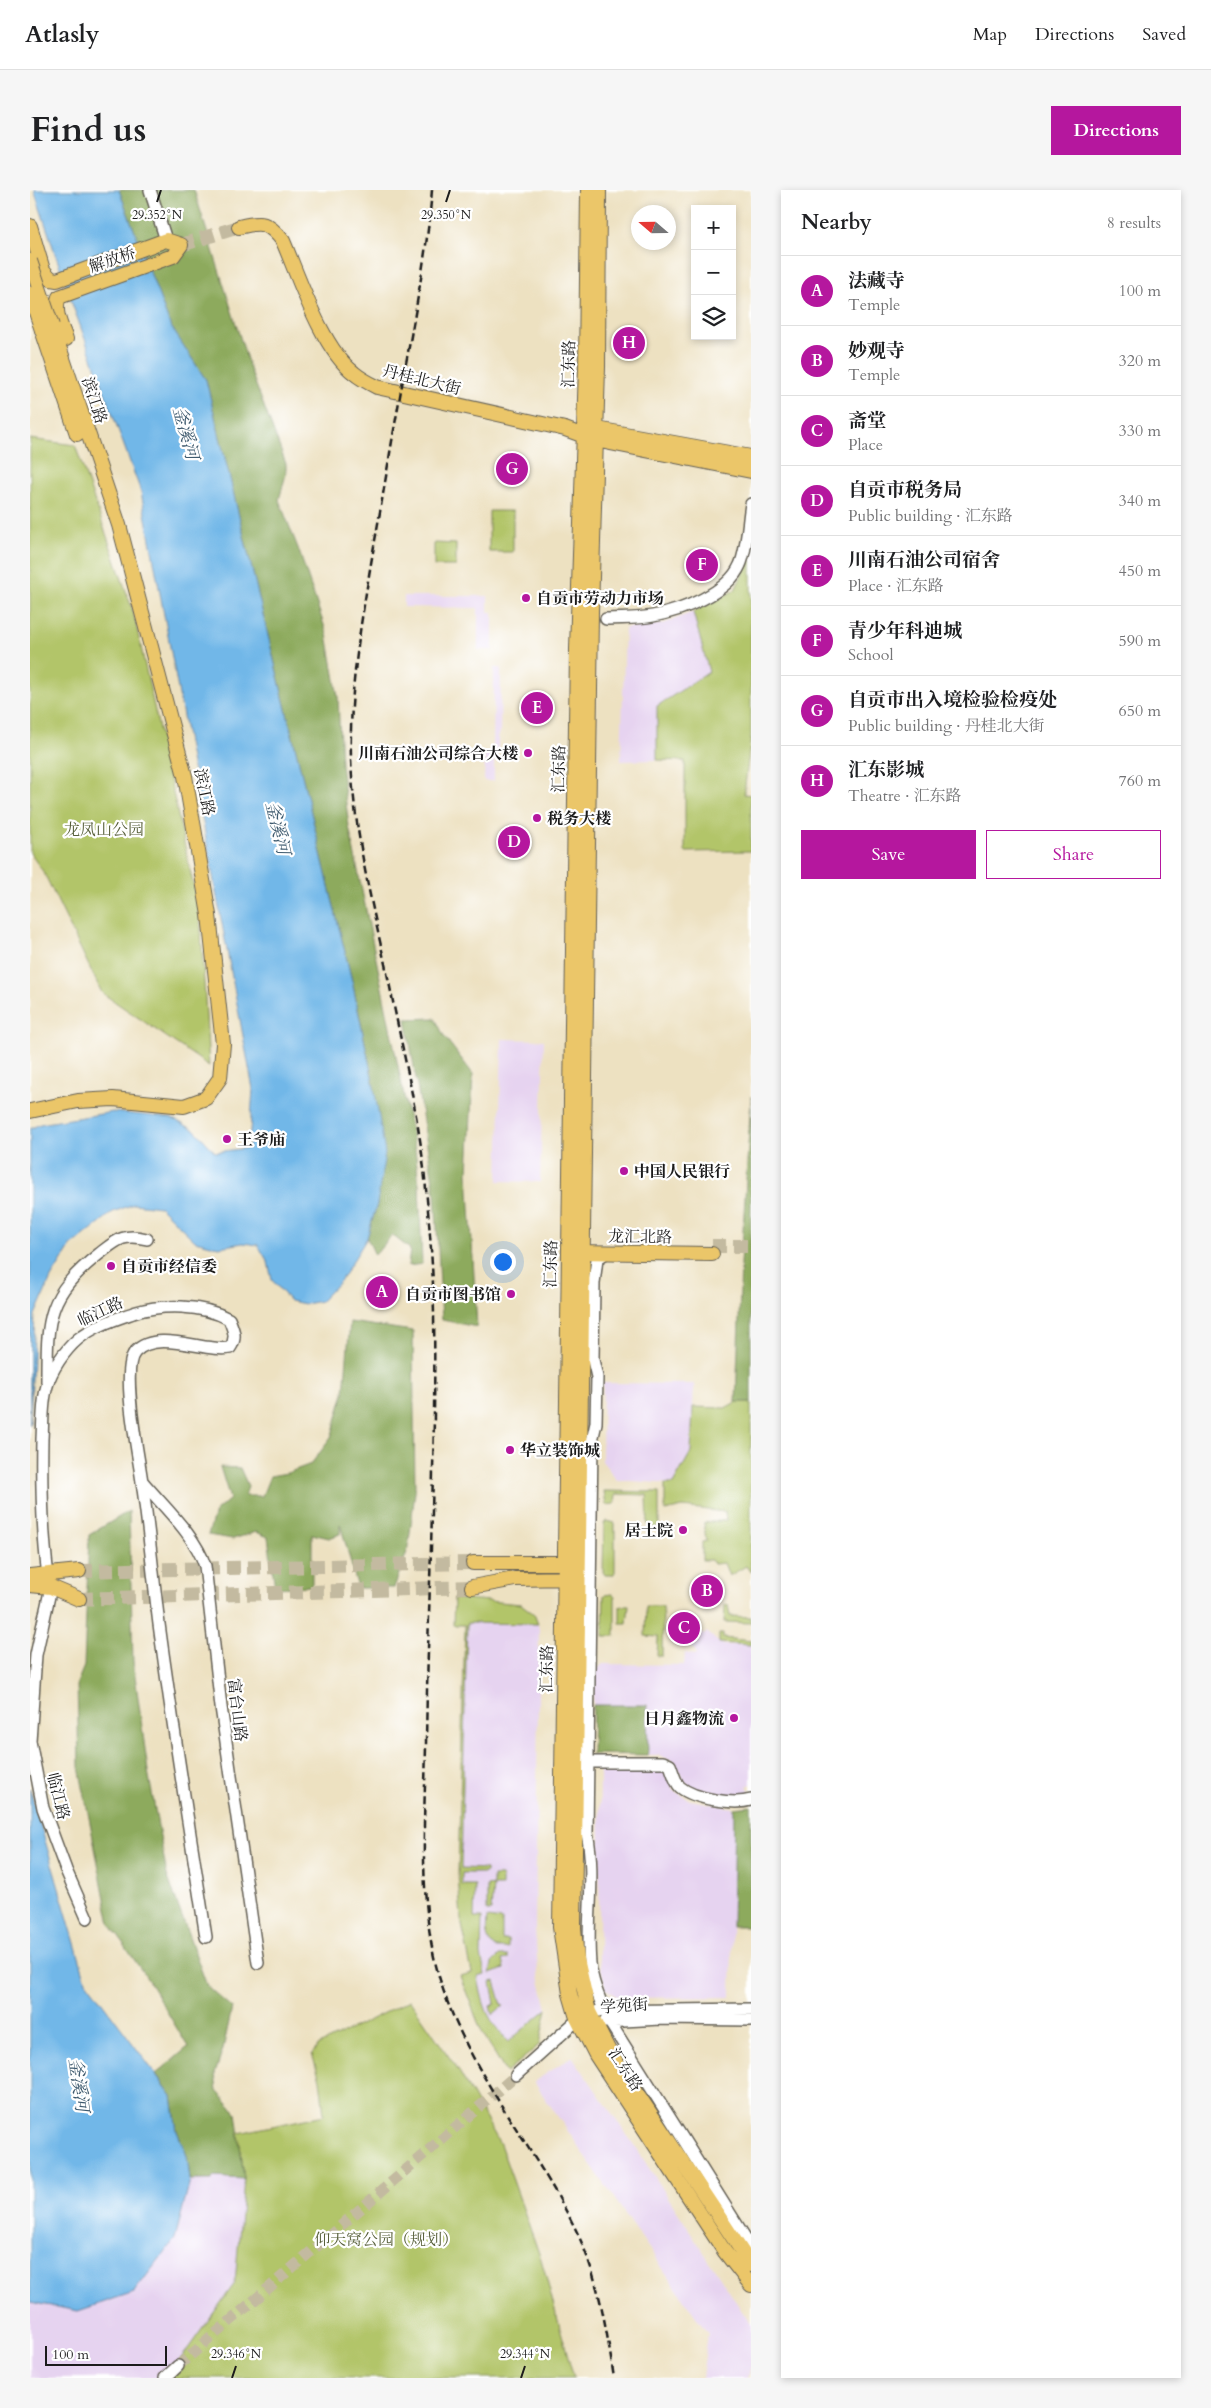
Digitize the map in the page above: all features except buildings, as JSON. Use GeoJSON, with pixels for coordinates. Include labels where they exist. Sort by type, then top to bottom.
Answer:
{"type":"FeatureCollection","features":[{"type":"Feature","properties":{"kind":"main road","name":"汇东路"},"geometry":{"type":"LineString","coordinates":[[588,190],[589,433]]}},
{"type":"Feature","properties":{"kind":"main road","name":"汇东路"},"geometry":{"type":"LineString","coordinates":[[599,190],[589,433],[577,649],[575,1248],[571,1578],[560,1927],[564,1960],[582,2022],[612,2080],[725,2252],[751,2286]]}},
{"type":"Feature","properties":{"kind":"main road","name":"丹桂北大街"},"geometry":{"type":"LineString","coordinates":[[239,227],[256,222],[272,228],[283,241],[323,332],[352,372],[377,387],[565,429],[751,457]]}},
{"type":"Feature","properties":{"kind":"main road","name":"解放桥"},"geometry":{"type":"LineString","coordinates":[[30,226],[43,270],[51,279],[57,280],[166,240],[181,245],[173,256],[61,295]]}},
{"type":"Feature","properties":{"kind":"main road"},"geometry":{"type":"LineString","coordinates":[[30,261],[47,328]]}},
{"type":"Feature","properties":{"kind":"main road"},"geometry":{"type":"LineString","coordinates":[[30,294],[46,298],[61,295]]}},
{"type":"Feature","properties":{"kind":"main road"},"geometry":{"type":"LineString","coordinates":[[30,294],[47,328]]}},
{"type":"Feature","properties":{"kind":"main road"},"geometry":{"type":"LineString","coordinates":[[61,295],[57,302],[58,314],[117,505],[119,525]]}},
{"type":"Feature","properties":{"kind":"main road","name":"滨江路"},"geometry":{"type":"LineString","coordinates":[[30,1110],[78,1101],[113,1099],[184,1106],[206,1098],[220,1078],[222,1044],[209,915],[185,776],[119,525],[47,328]]}},
{"type":"Feature","properties":{"kind":"main road","name":"滨江路"},"geometry":{"type":"LineString","coordinates":[[30,1104],[73,1096],[113,1093],[183,1100],[202,1094],[213,1076],[216,1043],[203,915],[180,779],[114,527],[100,500],[47,328]]}},
{"type":"Feature","properties":{"kind":"main road","name":"丹桂北大街"},"geometry":{"type":"LineString","coordinates":[[589,433],[751,471]]}},
{"type":"Feature","properties":{"kind":"main road","name":"龙汇北路"},"geometry":{"type":"LineString","coordinates":[[575,1248],[712,1250],[606,1253],[575,1248]]}},
{"type":"Feature","properties":{"kind":"main road"},"geometry":{"type":"LineString","coordinates":[[571,1563],[476,1563],[485,1573],[476,1587],[515,1579],[571,1578]]}},
{"type":"Feature","properties":{"kind":"main road"},"geometry":{"type":"LineString","coordinates":[[41,1581],[79,1571]]}},
{"type":"Feature","properties":{"kind":"main road"},"geometry":{"type":"LineString","coordinates":[[41,1581],[80,1599]]}},
{"type":"Feature","properties":{"kind":"main road","name":"汇东路"},"geometry":{"type":"LineString","coordinates":[[582,2022],[609,2051],[751,2265]]}},
{"type":"Feature","properties":{"kind":"street"},"geometry":{"type":"LineString","coordinates":[[150,190],[166,240]]}},
{"type":"Feature","properties":{"kind":"street"},"geometry":{"type":"LineString","coordinates":[[606,619],[651,616],[675,611],[698,601],[730,582],[741,564],[751,504]]}},
{"type":"Feature","properties":{"kind":"street"},"geometry":{"type":"LineString","coordinates":[[46,1387],[48,1326],[59,1293],[81,1268],[118,1240],[135,1236],[147,1239]]}},
{"type":"Feature","properties":{"kind":"street"},"geometry":{"type":"LineString","coordinates":[[606,1253],[597,1259],[594,1283],[593,1360],[597,1377],[596,1423],[592,1441],[587,1833],[591,1854],[591,1914],[588,1933],[590,1965],[595,1988],[607,2016],[751,2247]]}},
{"type":"Feature","properties":{"kind":"street","name":"临江路"},"geometry":{"type":"LineString","coordinates":[[87,1918],[66,1870],[44,1808],[30,1741],[41,1581],[40,1499],[46,1387],[54,1369],[76,1340],[93,1328],[109,1321],[142,1310],[167,1307],[208,1310],[219,1314],[229,1319],[234,1330],[235,1340],[230,1348],[222,1350],[196,1344],[171,1342],[146,1344],[134,1352],[130,1365],[131,1411],[142,1481]]}},
{"type":"Feature","properties":{"kind":"street"},"geometry":{"type":"LineString","coordinates":[[142,1481],[159,1625],[206,1937]]}},
{"type":"Feature","properties":{"kind":"street","name":"富台山路"},"geometry":{"type":"LineString","coordinates":[[142,1481],[202,1554],[205,1566],[221,1707],[258,1963]]}},
{"type":"Feature","properties":{"kind":"street"},"geometry":{"type":"LineString","coordinates":[[589,1762],[663,1762],[670,1765],[678,1786],[691,1794],[739,1803],[751,1800]]}},
{"type":"Feature","properties":{"kind":"street","name":"学苑街"},"geometry":{"type":"LineString","coordinates":[[582,2022],[607,2016],[751,2009]]}},
{"type":"Feature","properties":{"kind":"street","name":"学苑街"},"geometry":{"type":"LineString","coordinates":[[607,2016],[660,2019],[751,2020]]}},
{"type":"Feature","properties":{"kind":"street"},"geometry":{"type":"LineString","coordinates":[[516,2075],[582,2022]]}},
{"type":"Feature","properties":{"kind":"street"},"geometry":{"type":"LineString","coordinates":[[741,2231],[751,2224]]}},
{"type":"Feature","properties":{"kind":"street"},"geometry":{"type":"LineString","coordinates":[[165,2378],[178,2366]]}},
{"type":"Feature","properties":{"kind":"shaded area"},"geometry":{"type":"Polygon","coordinates":[[[404,596],[488,596],[488,612],[493,612],[493,650],[478,650],[478,608],[404,607],[404,596]]]}},
{"type":"Feature","properties":{"kind":"shaded area"},"geometry":{"type":"Polygon","coordinates":[[[693,612],[709,672],[657,706],[657,760],[621,761],[625,628],[663,624],[693,612]]]}},
{"type":"Feature","properties":{"kind":"shaded area"},"geometry":{"type":"Polygon","coordinates":[[[494,668],[501,668],[500,734],[498,734],[498,753],[494,753],[494,781],[484,781],[485,753],[493,752],[494,668]]]}},
{"type":"Feature","properties":{"kind":"shaded area"},"geometry":{"type":"Polygon","coordinates":[[[502,1039],[544,1040],[540,1182],[498,1181],[502,1039]]]}},
{"type":"Feature","properties":{"kind":"shaded area"},"geometry":{"type":"Polygon","coordinates":[[[603,1383],[694,1384],[691,1452],[673,1484],[617,1480],[602,1461],[603,1383]]]}},
{"type":"Feature","properties":{"kind":"shaded area"},"geometry":{"type":"Polygon","coordinates":[[[454,1598],[521,1604],[534,1614],[539,1628],[535,1928],[538,1972],[547,2009],[539,2045],[506,2073],[481,2030],[460,1976],[472,1973],[461,1920],[458,1874],[465,1625],[453,1625],[454,1598]]]}},
{"type":"Feature","properties":{"kind":"shaded area"},"geometry":{"type":"Polygon","coordinates":[[[707,1632],[724,1645],[751,1645],[751,1784],[747,1786],[751,1795],[737,1798],[692,1788],[683,1780],[674,1761],[658,1755],[648,1755],[647,1705],[593,1705],[594,1672],[603,1664],[684,1665],[685,1653],[694,1655],[697,1653],[690,1645],[702,1633],[704,1635],[707,1632]]]}},
{"type":"Feature","properties":{"kind":"shaded area"},"geometry":{"type":"Polygon","coordinates":[[[660,1763],[669,1771],[673,1790],[690,1800],[734,1808],[731,1997],[619,1998],[605,1988],[599,1959],[600,1764],[660,1763]]]}},
{"type":"Feature","properties":{"kind":"shaded area"},"geometry":{"type":"Polygon","coordinates":[[[572,2056],[638,2151],[751,2325],[751,2364],[748,2378],[702,2378],[708,2334],[534,2082],[572,2056]]]}},
{"type":"Feature","properties":{"kind":"shaded area"},"geometry":{"type":"Polygon","coordinates":[[[213,2177],[244,2179],[235,2283],[167,2378],[30,2378],[30,2302],[79,2311],[175,2239],[190,2180],[212,2180],[213,2177]]]}},
{"type":"Feature","properties":{"kind":"green space"},"geometry":{"type":"Polygon","coordinates":[[[119,190],[194,190],[251,372],[286,464],[286,474],[279,500],[298,548],[327,634],[338,697],[341,764],[349,827],[415,1149],[419,1184],[422,1264],[408,1266],[410,1249],[392,1235],[375,1255],[367,1238],[377,1204],[373,1081],[352,981],[206,380],[170,325],[119,190]]]}},
{"type":"Feature","properties":{"kind":"green space","name":"龙凤山公园"},"geometry":{"type":"Polygon","coordinates":[[[30,439],[75,445],[133,611],[200,915],[209,1066],[102,993],[44,873],[30,853],[30,439]]]}},
{"type":"Feature","properties":{"kind":"green space"},"geometry":{"type":"Polygon","coordinates":[[[489,511],[513,511],[513,552],[489,552],[489,511]]]}},
{"type":"Feature","properties":{"kind":"green space"},"geometry":{"type":"Polygon","coordinates":[[[434,543],[456,544],[456,566],[434,566],[434,543]]]}},
{"type":"Feature","properties":{"kind":"green space"},"geometry":{"type":"Polygon","coordinates":[[[749,560],[751,561],[751,736],[744,794],[751,795],[751,851],[685,852],[685,761],[657,760],[657,706],[709,672],[693,612],[735,590],[749,560]]]}},
{"type":"Feature","properties":{"kind":"green space"},"geometry":{"type":"Polygon","coordinates":[[[435,1018],[444,1036],[473,1074],[468,1173],[477,1327],[442,1320],[435,1193],[406,1019],[435,1018]]]}},
{"type":"Feature","properties":{"kind":"green space"},"geometry":{"type":"Polygon","coordinates":[[[751,1096],[751,1402],[736,1402],[741,1264],[751,1096]]]}},
{"type":"Feature","properties":{"kind":"green space"},"geometry":{"type":"Polygon","coordinates":[[[350,1322],[413,1331],[415,1492],[408,1549],[394,1588],[358,1588],[340,1524],[340,1534],[329,1538],[312,1534],[312,1586],[275,1588],[268,1537],[256,1532],[233,1539],[208,1535],[215,1512],[230,1499],[220,1467],[240,1468],[248,1486],[245,1496],[262,1496],[270,1476],[287,1473],[311,1464],[331,1438],[344,1393],[350,1322]]]}},
{"type":"Feature","properties":{"kind":"green space"},"geometry":{"type":"Polygon","coordinates":[[[736,1402],[751,1402],[751,1573],[746,1566],[729,1576],[724,1563],[714,1564],[711,1560],[702,1560],[702,1542],[706,1541],[704,1523],[726,1520],[725,1512],[683,1507],[665,1511],[665,1484],[673,1484],[691,1452],[693,1407],[725,1408],[736,1402]]]}},
{"type":"Feature","properties":{"kind":"green space"},"geometry":{"type":"Polygon","coordinates":[[[604,1491],[659,1492],[659,1526],[650,1528],[648,1526],[647,1495],[616,1494],[615,1504],[606,1505],[604,1491]]]}},
{"type":"Feature","properties":{"kind":"green space"},"geometry":{"type":"Polygon","coordinates":[[[129,1511],[133,1661],[148,1771],[167,1875],[207,1986],[232,2008],[223,2049],[215,2074],[217,2091],[236,2112],[244,2179],[213,2177],[212,2180],[190,2180],[187,2156],[177,2131],[172,2096],[156,2074],[188,2047],[148,1980],[110,1924],[79,1767],[77,1683],[84,1666],[89,1535],[129,1511]]]}},
{"type":"Feature","properties":{"kind":"green space"},"geometry":{"type":"Polygon","coordinates":[[[606,1521],[615,1523],[615,1572],[613,1575],[605,1575],[603,1572],[604,1524],[606,1521]]]}},
{"type":"Feature","properties":{"kind":"green space"},"geometry":{"type":"Polygon","coordinates":[[[612,1594],[615,1596],[615,1636],[603,1636],[604,1595],[612,1594]]]}},
{"type":"Feature","properties":{"kind":"green space"},"geometry":{"type":"Polygon","coordinates":[[[454,1598],[521,1604],[534,1614],[538,1624],[467,1623],[461,1868],[486,1869],[486,1873],[462,1873],[462,1885],[475,1885],[474,1918],[482,1918],[481,1955],[485,1975],[478,1977],[480,1988],[487,2013],[508,2042],[547,2009],[539,2045],[506,2073],[481,2030],[460,1976],[472,1973],[461,1920],[458,1874],[465,1625],[453,1625],[454,1598]]]}},
{"type":"Feature","properties":{"kind":"green space"},"geometry":{"type":"Polygon","coordinates":[[[725,1605],[728,1605],[730,1616],[751,1617],[751,1623],[724,1622],[725,1605]]]}},
{"type":"Feature","properties":{"kind":"green space"},"geometry":{"type":"Polygon","coordinates":[[[620,1606],[629,1606],[627,1623],[620,1623],[620,1606]]]}},
{"type":"Feature","properties":{"kind":"green space"},"geometry":{"type":"Polygon","coordinates":[[[646,1606],[663,1606],[662,1656],[657,1656],[658,1637],[645,1636],[646,1606]]]}},
{"type":"Feature","properties":{"kind":"green space"},"geometry":{"type":"Polygon","coordinates":[[[719,1634],[723,1634],[723,1638],[751,1641],[751,1645],[719,1643],[719,1634]]]}},
{"type":"Feature","properties":{"kind":"green space"},"geometry":{"type":"Polygon","coordinates":[[[593,1705],[647,1705],[648,1755],[592,1754],[593,1705]]]}},
{"type":"Feature","properties":{"kind":"green space"},"geometry":{"type":"Polygon","coordinates":[[[751,1806],[751,1927],[732,1927],[734,1808],[751,1806]]]}},
{"type":"Feature","properties":{"kind":"green space"},"geometry":{"type":"Polygon","coordinates":[[[493,1876],[502,1876],[502,1886],[493,1886],[491,1911],[487,1911],[487,1886],[493,1885],[493,1876]]]}},
{"type":"Feature","properties":{"kind":"green space"},"geometry":{"type":"Polygon","coordinates":[[[487,1918],[502,1920],[502,1940],[508,1940],[508,1948],[496,1948],[492,1945],[488,1939],[487,1918]]]}},
{"type":"Feature","properties":{"kind":"green space"},"geometry":{"type":"Polygon","coordinates":[[[499,1956],[508,1956],[508,1959],[502,1960],[504,1969],[490,1974],[492,1963],[499,1956]]]}},
{"type":"Feature","properties":{"kind":"green space"},"geometry":{"type":"Polygon","coordinates":[[[495,1981],[502,2005],[504,2005],[492,2015],[490,2006],[495,2004],[491,1982],[495,1981]]]}},
{"type":"Feature","properties":{"kind":"green space","name":"仰天窝公园（规划）"},"geometry":{"type":"Polygon","coordinates":[[[410,2000],[460,2073],[500,2144],[541,2259],[574,2378],[167,2378],[235,2283],[244,2179],[239,2133],[324,2115],[320,2079],[312,2054],[319,2045],[410,2000]]]}},
{"type":"Feature","properties":{"kind":"water","name":"釜溪河"},"geometry":{"type":"Polygon","coordinates":[[[34,190],[119,190],[170,325],[206,380],[352,981],[373,1081],[385,1153],[377,1204],[367,1238],[341,1280],[321,1301],[305,1304],[290,1301],[272,1280],[268,1262],[258,1245],[243,1243],[219,1247],[195,1241],[160,1207],[134,1204],[113,1212],[71,1246],[51,1278],[35,1315],[30,1425],[30,1129],[40,1124],[113,1112],[171,1118],[195,1130],[215,1152],[248,1148],[253,1089],[141,492],[70,298],[34,190]]]}},
{"type":"Feature","properties":{"kind":"water","name":"釜溪河"},"geometry":{"type":"Polygon","coordinates":[[[30,1789],[86,1981],[172,2096],[177,2131],[187,2156],[190,2180],[175,2239],[134,2292],[78,2311],[30,2302],[30,1789]]]}},
{"type":"Feature","properties":{"kind":"tunnel"},"geometry":{"type":"LineString","coordinates":[[181,245],[239,227]]}},
{"type":"Feature","properties":{"kind":"tunnel"},"geometry":{"type":"LineString","coordinates":[[712,1246],[751,1246]]}},
{"type":"Feature","properties":{"kind":"tunnel"},"geometry":{"type":"LineString","coordinates":[[79,1571],[473,1563]]}},
{"type":"Feature","properties":{"kind":"tunnel"},"geometry":{"type":"LineString","coordinates":[[79,1599],[472,1587]]}},
{"type":"Feature","properties":{"kind":"tunnel"},"geometry":{"type":"LineString","coordinates":[[178,2366],[516,2075]]}},
{"type":"Feature","properties":{"kind":"railway"},"geometry":{"type":"LineString","coordinates":[[432,190],[422,274],[361,625],[354,678],[351,732],[351,759],[356,817],[366,876],[418,1125],[432,1260],[434,1422],[424,1840],[425,1887],[430,1935],[439,1976],[452,2014],[490,2086],[574,2226],[595,2281],[608,2339],[614,2378]]}},
{"type":"Feature","properties":{"kind":"place","name":"汇东影城"},"geometry":{"type":"Point","coordinates":[629,343]}},
{"type":"Feature","properties":{"kind":"place","name":"自贡市出入境检验检疫处"},"geometry":{"type":"Point","coordinates":[512,469]}},
{"type":"Feature","properties":{"kind":"place","name":"青少年科迪城"},"geometry":{"type":"Point","coordinates":[702,565]}},
{"type":"Feature","properties":{"kind":"place","name":"自贡市劳动力市场"},"geometry":{"type":"Point","coordinates":[526,598]}},
{"type":"Feature","properties":{"kind":"place","name":"川南石油公司宿舍"},"geometry":{"type":"Point","coordinates":[537,708]}},
{"type":"Feature","properties":{"kind":"place","name":"川南石油公司综合大楼"},"geometry":{"type":"Point","coordinates":[528,753]}},
{"type":"Feature","properties":{"kind":"place","name":"税务大楼"},"geometry":{"type":"Point","coordinates":[537,818]}},
{"type":"Feature","properties":{"kind":"place","name":"自贡市税务局"},"geometry":{"type":"Point","coordinates":[514,842]}},
{"type":"Feature","properties":{"kind":"place","name":"王爷庙"},"geometry":{"type":"Point","coordinates":[227,1139]}},
{"type":"Feature","properties":{"kind":"place","name":"中国人民银行"},"geometry":{"type":"Point","coordinates":[624,1171]}},
{"type":"Feature","properties":{"kind":"place","name":"自贡市经信委"},"geometry":{"type":"Point","coordinates":[111,1266]}},
{"type":"Feature","properties":{"kind":"place","name":"法藏寺"},"geometry":{"type":"Point","coordinates":[382,1292]}},
{"type":"Feature","properties":{"kind":"place","name":"自贡市图书馆"},"geometry":{"type":"Point","coordinates":[511,1294]}},
{"type":"Feature","properties":{"kind":"place","name":"华立装饰城"},"geometry":{"type":"Point","coordinates":[510,1450]}},
{"type":"Feature","properties":{"kind":"place","name":"居士院"},"geometry":{"type":"Point","coordinates":[683,1530]}},
{"type":"Feature","properties":{"kind":"place","name":"妙观寺"},"geometry":{"type":"Point","coordinates":[707,1591]}},
{"type":"Feature","properties":{"kind":"place","name":"斋堂"},"geometry":{"type":"Point","coordinates":[684,1628]}},
{"type":"Feature","properties":{"kind":"place","name":"日月鑫物流"},"geometry":{"type":"Point","coordinates":[734,1718]}}]}
